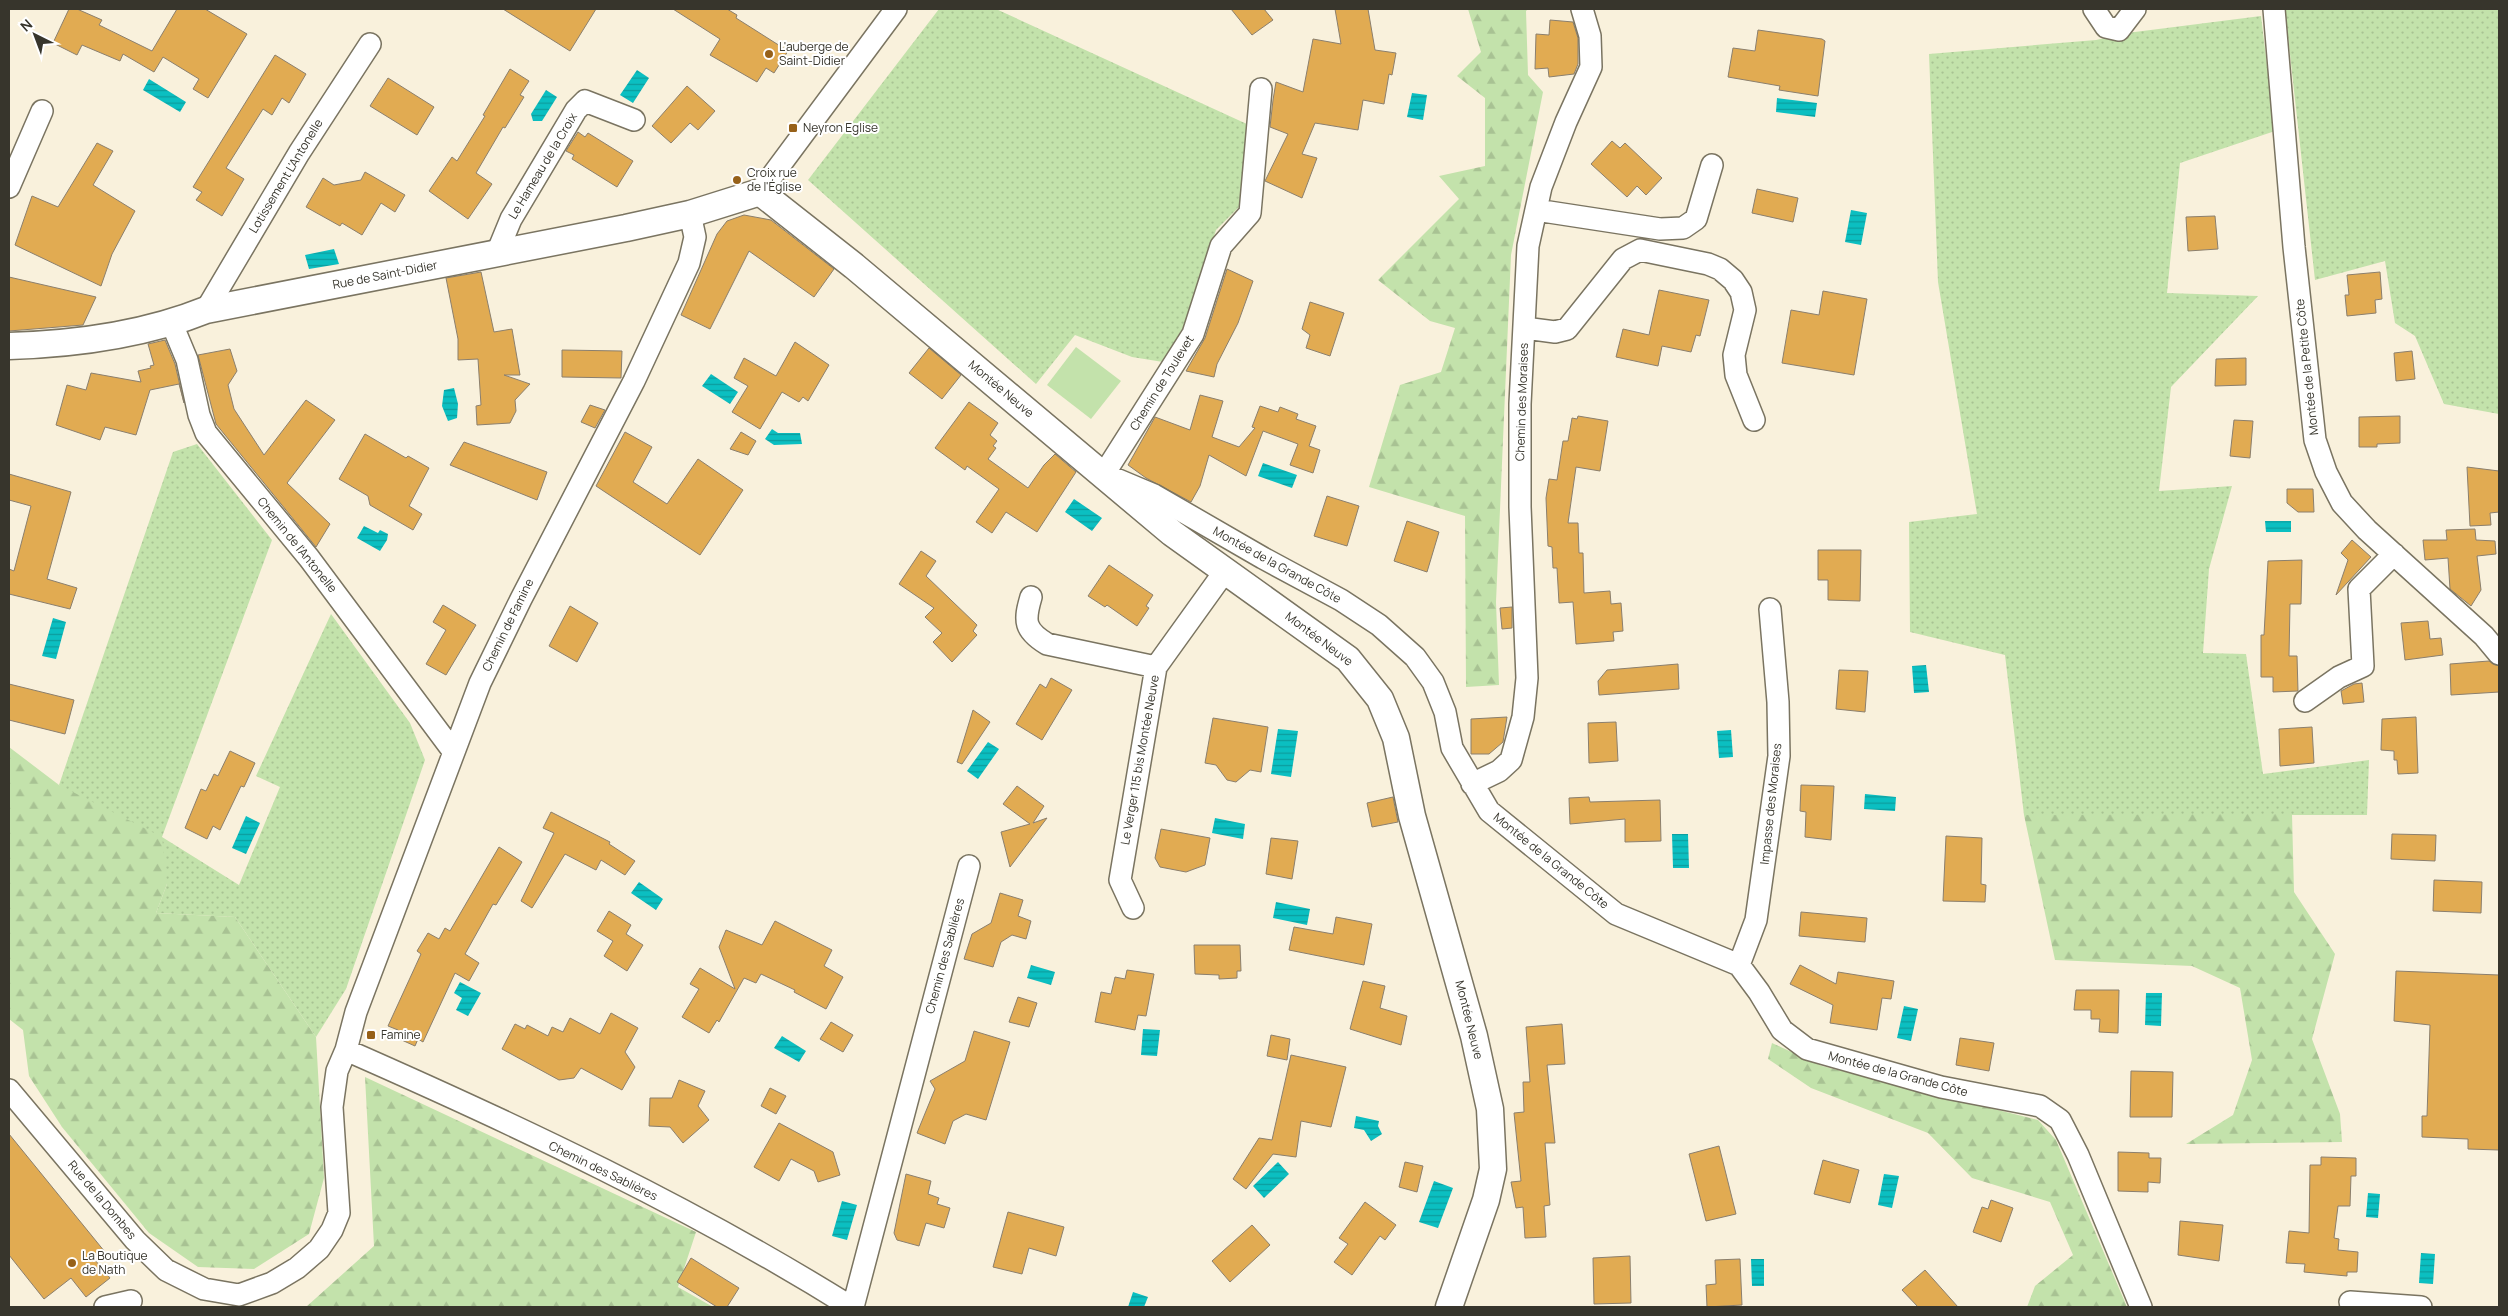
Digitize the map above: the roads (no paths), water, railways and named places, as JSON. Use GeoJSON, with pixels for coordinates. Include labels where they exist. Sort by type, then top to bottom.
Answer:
{"type":"FeatureCollection","features":[{"type":"Feature","properties":{"kind":"street"},"geometry":{"type":"LineString","coordinates":[[760,192],[896,9]]}},
{"type":"Feature","properties":{"kind":"street","name":"Chemin des Moraises"},"geometry":{"type":"LineString","coordinates":[[1476,790],[1511,760],[1524,708],[1528,678],[1520,507],[1520,413],[1528,246],[1541,187],[1562,132],[1591,68],[1590,36],[1582,9]]}},
{"type":"Feature","properties":{"kind":"street"},"geometry":{"type":"LineString","coordinates":[[2094,9],[2106,27],[2119,30],[2135,9]]}},
{"type":"Feature","properties":{"kind":"street","name":"Montée de la Petite Côte"},"geometry":{"type":"LineString","coordinates":[[2274,9],[2294,247],[2315,440],[2326,472],[2342,503],[2366,530],[2484,636],[2499,654]]}},
{"type":"Feature","properties":{"kind":"street","name":"Lotissement L'Antonelle"},"geometry":{"type":"LineString","coordinates":[[206,310],[299,153],[370,44]]}},
{"type":"Feature","properties":{"kind":"street","name":"Chemin de Toulevet"},"geometry":{"type":"LineString","coordinates":[[1104,474],[1193,334],[1221,246],[1250,213],[1262,89]]}},
{"type":"Feature","properties":{"kind":"street","name":"Le Hameau de la Croix"},"geometry":{"type":"LineString","coordinates":[[497,253],[511,219],[576,110],[585,101],[634,120]]}},
{"type":"Feature","properties":{"kind":"street"},"geometry":{"type":"LineString","coordinates":[[9,187],[42,111]]}},
{"type":"Feature","properties":{"kind":"street"},"geometry":{"type":"LineString","coordinates":[[1536,210],[1660,229],[1683,228],[1696,219],[1712,165]]}},
{"type":"Feature","properties":{"kind":"street","name":"Rue de Saint-Didier"},"geometry":{"type":"LineString","coordinates":[[9,346],[40,345],[103,338],[172,324],[206,310],[690,214],[760,192]]}},
{"type":"Feature","properties":{"kind":"street","name":"Montée Neuve"},"geometry":{"type":"LineString","coordinates":[[760,192],[854,266],[1172,533],[1348,659],[1380,699],[1396,738],[1412,816],[1474,1036],[1490,1109],[1493,1169],[1486,1200],[1449,1307]]}},
{"type":"Feature","properties":{"kind":"street","name":"Chemin de Famine"},"geometry":{"type":"LineString","coordinates":[[346,1050],[356,1012],[480,683],[555,531],[630,390],[689,263],[694,237],[690,214]]}},
{"type":"Feature","properties":{"kind":"street"},"geometry":{"type":"LineString","coordinates":[[1524,328],[1555,332],[1567,330],[1623,259],[1640,250],[1708,264],[1720,269],[1733,280],[1740,292],[1745,310],[1734,355],[1736,375],[1754,420]]}},
{"type":"Feature","properties":{"kind":"street","name":"Chemin de l'Antonelle"},"geometry":{"type":"LineString","coordinates":[[172,324],[186,360],[199,415],[206,433],[309,558],[453,751]]}},
{"type":"Feature","properties":{"kind":"street","name":"Montée de la Grande Côte"},"geometry":{"type":"LineString","coordinates":[[1104,474],[1154,495],[1263,558],[1341,600],[1379,625],[1415,657],[1434,682],[1444,712],[1452,748],[1489,811],[1616,914],[1739,965],[1759,992],[1782,1030],[1807,1050],[1941,1087],[2040,1106],[2060,1120],[2078,1154],[2141,1307]]}},
{"type":"Feature","properties":{"kind":"street"},"geometry":{"type":"LineString","coordinates":[[2305,701],[2339,677],[2363,666],[2359,589],[2394,554]]}},
{"type":"Feature","properties":{"kind":"street","name":"Le Verger 115 bis Montée Neuve"},"geometry":{"type":"LineString","coordinates":[[1133,908],[1120,880],[1156,667],[1225,571]]}},
{"type":"Feature","properties":{"kind":"street"},"geometry":{"type":"LineString","coordinates":[[1031,597],[1025,616],[1032,636],[1047,644],[1156,667]]}},
{"type":"Feature","properties":{"kind":"street","name":"Impasse des Moraises"},"geometry":{"type":"LineString","coordinates":[[1739,965],[1756,920],[1779,756],[1778,702],[1770,609]]}},
{"type":"Feature","properties":{"kind":"street","name":"Chemin des Sablières"},"geometry":{"type":"LineString","coordinates":[[346,1050],[589,1162],[711,1224],[852,1307],[969,866]]}},
{"type":"Feature","properties":{"kind":"street","name":"Rue de la Dombes"},"geometry":{"type":"LineString","coordinates":[[9,1090],[135,1240],[166,1270],[204,1289],[239,1295],[272,1283],[297,1268],[319,1249],[332,1230],[339,1213],[332,1108],[337,1071],[346,1050]]}},
{"type":"Feature","properties":{"kind":"street"},"geometry":{"type":"LineString","coordinates":[[105,1307],[131,1302]]}},
{"type":"Feature","properties":{"kind":"street"},"geometry":{"type":"LineString","coordinates":[[2350,1302],[2421,1307]]}},
{"type":"Feature","properties":{"kind":"water"},"geometry":{"type":"Polygon","coordinates":[[[637,70],[649,78],[633,103],[620,95],[637,70]]]}},
{"type":"Feature","properties":{"kind":"water"},"geometry":{"type":"Polygon","coordinates":[[[149,79],[186,102],[180,112],[143,90],[149,79]]]}},
{"type":"Feature","properties":{"kind":"water"},"geometry":{"type":"Polygon","coordinates":[[[546,90],[557,97],[542,121],[533,121],[531,114],[546,90]]]}},
{"type":"Feature","properties":{"kind":"water"},"geometry":{"type":"Polygon","coordinates":[[[1412,93],[1427,95],[1423,120],[1407,117],[1412,93]]]}},
{"type":"Feature","properties":{"kind":"water"},"geometry":{"type":"Polygon","coordinates":[[[1777,98],[1817,103],[1815,117],[1776,112],[1777,98]]]}},
{"type":"Feature","properties":{"kind":"water"},"geometry":{"type":"Polygon","coordinates":[[[1851,210],[1867,213],[1861,245],[1845,242],[1851,210]]]}},
{"type":"Feature","properties":{"kind":"water"},"geometry":{"type":"Polygon","coordinates":[[[334,249],[339,264],[309,269],[305,255],[334,249]]]}},
{"type":"Feature","properties":{"kind":"water"},"geometry":{"type":"Polygon","coordinates":[[[711,374],[738,392],[730,404],[702,386],[711,374]]]}},
{"type":"Feature","properties":{"kind":"water"},"geometry":{"type":"Polygon","coordinates":[[[454,388],[458,404],[457,418],[448,421],[442,406],[444,390],[454,388]]]}},
{"type":"Feature","properties":{"kind":"water"},"geometry":{"type":"Polygon","coordinates":[[[772,429],[778,433],[800,433],[802,444],[774,445],[765,439],[772,429]]]}},
{"type":"Feature","properties":{"kind":"water"},"geometry":{"type":"Polygon","coordinates":[[[1263,463],[1297,475],[1292,488],[1258,476],[1263,463]]]}},
{"type":"Feature","properties":{"kind":"water"},"geometry":{"type":"Polygon","coordinates":[[[1074,499],[1102,518],[1092,531],[1065,512],[1074,499]]]}},
{"type":"Feature","properties":{"kind":"water"},"geometry":{"type":"Polygon","coordinates":[[[2265,521],[2291,521],[2291,532],[2266,532],[2265,521]]]}},
{"type":"Feature","properties":{"kind":"water"},"geometry":{"type":"Polygon","coordinates":[[[364,526],[378,533],[380,530],[388,534],[387,540],[380,551],[357,538],[364,526]]]}},
{"type":"Feature","properties":{"kind":"water"},"geometry":{"type":"Polygon","coordinates":[[[53,618],[66,622],[56,659],[42,656],[53,618]]]}},
{"type":"Feature","properties":{"kind":"water"},"geometry":{"type":"Polygon","coordinates":[[[1926,665],[1929,692],[1914,693],[1912,666],[1926,665]]]}},
{"type":"Feature","properties":{"kind":"water"},"geometry":{"type":"Polygon","coordinates":[[[1278,729],[1298,731],[1291,777],[1271,774],[1278,729]]]}},
{"type":"Feature","properties":{"kind":"water"},"geometry":{"type":"Polygon","coordinates":[[[1731,730],[1733,757],[1719,758],[1717,731],[1731,730]]]}},
{"type":"Feature","properties":{"kind":"water"},"geometry":{"type":"Polygon","coordinates":[[[988,742],[999,749],[978,779],[967,771],[988,742]]]}},
{"type":"Feature","properties":{"kind":"water"},"geometry":{"type":"Polygon","coordinates":[[[1865,794],[1896,797],[1895,811],[1864,809],[1865,794]]]}},
{"type":"Feature","properties":{"kind":"water"},"geometry":{"type":"Polygon","coordinates":[[[246,816],[260,823],[246,854],[232,848],[246,816]]]}},
{"type":"Feature","properties":{"kind":"water"},"geometry":{"type":"Polygon","coordinates":[[[1215,818],[1245,824],[1243,839],[1212,833],[1215,818]]]}},
{"type":"Feature","properties":{"kind":"water"},"geometry":{"type":"Polygon","coordinates":[[[1672,834],[1688,834],[1689,868],[1673,868],[1672,834]]]}},
{"type":"Feature","properties":{"kind":"water"},"geometry":{"type":"Polygon","coordinates":[[[639,882],[663,899],[656,910],[631,893],[639,882]]]}},
{"type":"Feature","properties":{"kind":"water"},"geometry":{"type":"Polygon","coordinates":[[[1276,902],[1310,909],[1307,925],[1273,918],[1276,902]]]}},
{"type":"Feature","properties":{"kind":"water"},"geometry":{"type":"Polygon","coordinates":[[[1031,965],[1055,972],[1051,985],[1027,978],[1031,965]]]}},
{"type":"Feature","properties":{"kind":"water"},"geometry":{"type":"Polygon","coordinates":[[[460,982],[481,993],[468,1016],[456,1010],[462,998],[454,993],[460,982]]]}},
{"type":"Feature","properties":{"kind":"water"},"geometry":{"type":"Polygon","coordinates":[[[2146,993],[2162,993],[2161,1026],[2145,1025],[2146,993]]]}},
{"type":"Feature","properties":{"kind":"water"},"geometry":{"type":"Polygon","coordinates":[[[1904,1006],[1918,1009],[1911,1041],[1897,1038],[1904,1006]]]}},
{"type":"Feature","properties":{"kind":"water"},"geometry":{"type":"Polygon","coordinates":[[[1143,1029],[1160,1030],[1157,1056],[1141,1055],[1143,1029]]]}},
{"type":"Feature","properties":{"kind":"water"},"geometry":{"type":"Polygon","coordinates":[[[782,1036],[806,1051],[799,1062],[774,1048],[782,1036]]]}},
{"type":"Feature","properties":{"kind":"water"},"geometry":{"type":"Polygon","coordinates":[[[1356,1116],[1379,1121],[1378,1126],[1382,1134],[1371,1141],[1364,1130],[1354,1128],[1356,1116]]]}},
{"type":"Feature","properties":{"kind":"water"},"geometry":{"type":"Polygon","coordinates":[[[1278,1162],[1289,1174],[1264,1198],[1253,1186],[1278,1162]]]}},
{"type":"Feature","properties":{"kind":"water"},"geometry":{"type":"Polygon","coordinates":[[[1884,1174],[1899,1176],[1892,1208],[1878,1205],[1884,1174]]]}},
{"type":"Feature","properties":{"kind":"water"},"geometry":{"type":"Polygon","coordinates":[[[1434,1181],[1453,1188],[1438,1228],[1419,1222],[1434,1181]]]}},
{"type":"Feature","properties":{"kind":"water"},"geometry":{"type":"Polygon","coordinates":[[[2368,1193],[2380,1194],[2378,1218],[2366,1217],[2368,1193]]]}},
{"type":"Feature","properties":{"kind":"water"},"geometry":{"type":"Polygon","coordinates":[[[842,1201],[857,1205],[847,1240],[832,1236],[842,1201]]]}},
{"type":"Feature","properties":{"kind":"water"},"geometry":{"type":"Polygon","coordinates":[[[2421,1253],[2435,1254],[2433,1284],[2419,1283],[2421,1253]]]}},
{"type":"Feature","properties":{"kind":"water"},"geometry":{"type":"Polygon","coordinates":[[[1751,1259],[1764,1259],[1764,1286],[1752,1286],[1751,1259]]]}},
{"type":"Feature","properties":{"kind":"water"},"geometry":{"type":"Polygon","coordinates":[[[1133,1292],[1148,1297],[1144,1307],[1128,1307],[1133,1292]]]}},
{"type":"Feature","properties":{"kind":"place","name":"L'auberge de Saint-Didier"},"geometry":{"type":"Point","coordinates":[769,54]}},
{"type":"Feature","properties":{"kind":"place","name":"Neyron Eglise"},"geometry":{"type":"Point","coordinates":[793,128]}},
{"type":"Feature","properties":{"kind":"place","name":"Croix rue de l'Église"},"geometry":{"type":"Point","coordinates":[737,180]}},
{"type":"Feature","properties":{"kind":"place","name":"Famine"},"geometry":{"type":"Point","coordinates":[371,1035]}},
{"type":"Feature","properties":{"kind":"place","name":"La Boutique de Nath"},"geometry":{"type":"Point","coordinates":[72,1263]}}]}
